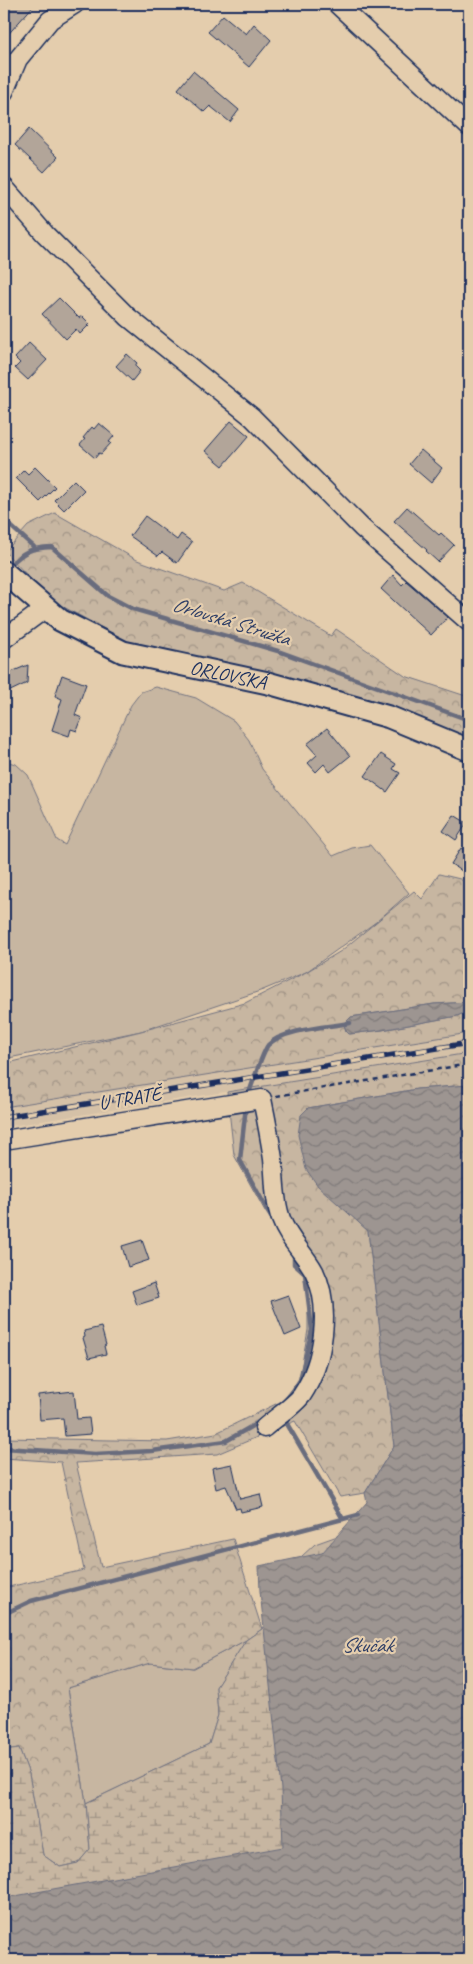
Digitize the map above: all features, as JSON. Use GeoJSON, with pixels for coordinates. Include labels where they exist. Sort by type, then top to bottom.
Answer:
{"type":"FeatureCollection","features":[{"type":"Feature","properties":{"kind":"main road","name":"ORLOVSKÁ"},"geometry":{"type":"LineString","coordinates":[[9,577],[60,620],[123,652],[268,683],[389,716],[469,750]]}},
{"type":"Feature","properties":{"kind":"street"},"geometry":{"type":"LineString","coordinates":[[4,92],[18,59],[50,20],[75,4]]}},
{"type":"Feature","properties":{"kind":"street"},"geometry":{"type":"LineString","coordinates":[[337,4],[469,127]]}},
{"type":"Feature","properties":{"kind":"street"},"geometry":{"type":"LineString","coordinates":[[4,187],[46,234],[128,318],[252,417],[362,528],[469,622]]}},
{"type":"Feature","properties":{"kind":"street"},"geometry":{"type":"LineString","coordinates":[[4,639],[46,608]]}},
{"type":"Feature","properties":{"kind":"street"},"geometry":{"type":"LineString","coordinates":[[259,1099],[273,1159],[277,1202],[281,1219],[291,1240],[314,1271],[321,1290],[324,1308],[319,1354],[313,1374],[301,1397],[268,1424]]}},
{"type":"Feature","properties":{"kind":"street","name":"U TRATĚ"},"geometry":{"type":"LineString","coordinates":[[4,1140],[259,1099]]}},
{"type":"Feature","properties":{"kind":"path"},"geometry":{"type":"LineString","coordinates":[[259,1099],[469,1064]]}},
{"type":"Feature","properties":{"kind":"shaded area"},"geometry":{"type":"Polygon","coordinates":[[[469,1033],[469,1053],[4,1127],[4,1107],[469,1033]]]}},
{"type":"Feature","properties":{"kind":"green space"},"geometry":{"type":"Polygon","coordinates":[[[55,513],[137,560],[224,591],[243,583],[331,636],[336,629],[405,676],[469,697],[469,738],[368,699],[126,641],[51,600],[5,552],[28,526],[55,513]]]}},
{"type":"Feature","properties":{"kind":"green space"},"geometry":{"type":"Polygon","coordinates":[[[156,687],[196,698],[234,721],[249,740],[262,769],[333,856],[352,848],[370,845],[409,893],[376,922],[306,972],[263,990],[141,1031],[4,1059],[4,761],[16,764],[28,775],[57,840],[65,845],[131,705],[141,692],[156,687]]]}},
{"type":"Feature","properties":{"kind":"green space"},"geometry":{"type":"Polygon","coordinates":[[[439,874],[460,879],[469,885],[469,1002],[434,1004],[351,1017],[344,1024],[346,1031],[350,1034],[457,1016],[469,1011],[469,1033],[4,1107],[4,1064],[141,1031],[245,1003],[306,972],[341,951],[414,891],[422,899],[439,874]]]}},
{"type":"Feature","properties":{"kind":"green space"},"geometry":{"type":"Polygon","coordinates":[[[469,1053],[469,1085],[417,1089],[308,1108],[301,1115],[354,1218],[368,1231],[394,1446],[365,1493],[340,1497],[295,1421],[217,1454],[76,1463],[101,1567],[233,1539],[262,1629],[246,1640],[193,1668],[150,1663],[68,1688],[86,1803],[90,1849],[78,1863],[60,1867],[43,1855],[29,1774],[19,1748],[4,1750],[4,1588],[84,1570],[61,1462],[4,1458],[4,1438],[167,1441],[216,1433],[282,1401],[299,1381],[308,1330],[305,1273],[265,1211],[234,1155],[227,1092],[469,1053]]]}},
{"type":"Feature","properties":{"kind":"green space","name":"Skučák"},"geometry":{"type":"Polygon","coordinates":[[[469,1489],[469,1960],[4,1960],[4,1750],[19,1748],[29,1774],[43,1855],[60,1867],[78,1863],[90,1849],[86,1803],[209,1744],[218,1715],[216,1687],[246,1640],[262,1629],[289,1568],[315,1544],[469,1489]]]}},
{"type":"Feature","properties":{"kind":"green space"},"geometry":{"type":"Polygon","coordinates":[[[246,1640],[216,1687],[218,1715],[209,1744],[86,1803],[68,1688],[150,1663],[193,1668],[246,1640]]]}},
{"type":"Feature","properties":{"kind":"water"},"geometry":{"type":"Polygon","coordinates":[[[469,1002],[469,1011],[457,1016],[382,1030],[349,1034],[344,1024],[351,1017],[434,1004],[469,1002]]]}},
{"type":"Feature","properties":{"kind":"water","name":"Skučák"},"geometry":{"type":"Polygon","coordinates":[[[469,1085],[469,1960],[4,1960],[4,1898],[283,1847],[281,1789],[259,1566],[322,1553],[367,1502],[365,1493],[394,1446],[368,1231],[318,1186],[306,1169],[298,1135],[301,1115],[308,1108],[417,1089],[469,1085]]]}},
{"type":"Feature","properties":{"kind":"building"},"geometry":{"type":"Polygon","coordinates":[[[4,4],[35,4],[4,39],[4,4]]]}},
{"type":"Feature","properties":{"kind":"building"},"geometry":{"type":"Polygon","coordinates":[[[223,15],[246,34],[254,24],[271,40],[249,67],[208,32],[223,15]]]}},
{"type":"Feature","properties":{"kind":"building"},"geometry":{"type":"Polygon","coordinates":[[[193,71],[239,110],[230,122],[210,106],[204,112],[178,89],[193,71]]]}},
{"type":"Feature","properties":{"kind":"building"},"geometry":{"type":"Polygon","coordinates":[[[29,129],[58,157],[44,172],[15,145],[29,129]]]}},
{"type":"Feature","properties":{"kind":"building"},"geometry":{"type":"Polygon","coordinates":[[[59,298],[79,318],[82,316],[90,324],[80,334],[76,329],[66,339],[42,314],[59,298]]]}},
{"type":"Feature","properties":{"kind":"building"},"geometry":{"type":"Polygon","coordinates":[[[29,343],[47,360],[28,380],[15,368],[20,363],[15,358],[29,343]]]}},
{"type":"Feature","properties":{"kind":"building"},"geometry":{"type":"Polygon","coordinates":[[[127,354],[137,363],[135,366],[140,371],[132,381],[116,366],[127,354]]]}},
{"type":"Feature","properties":{"kind":"building"},"geometry":{"type":"Polygon","coordinates":[[[231,421],[249,436],[223,466],[205,451],[231,421]]]}},
{"type":"Feature","properties":{"kind":"building"},"geometry":{"type":"Polygon","coordinates":[[[99,423],[114,436],[109,442],[111,443],[95,458],[80,445],[92,427],[94,429],[99,423]]]}},
{"type":"Feature","properties":{"kind":"building"},"geometry":{"type":"Polygon","coordinates":[[[421,450],[442,468],[431,483],[409,464],[421,450]]]}},
{"type":"Feature","properties":{"kind":"building"},"geometry":{"type":"Polygon","coordinates":[[[35,467],[55,487],[40,502],[16,478],[24,470],[28,474],[35,467]]]}},
{"type":"Feature","properties":{"kind":"building"},"geometry":{"type":"Polygon","coordinates":[[[74,480],[84,490],[64,510],[54,500],[74,480]]]}},
{"type":"Feature","properties":{"kind":"building"},"geometry":{"type":"Polygon","coordinates":[[[407,507],[439,535],[441,533],[454,545],[438,562],[394,521],[407,507]]]}},
{"type":"Feature","properties":{"kind":"building"},"geometry":{"type":"Polygon","coordinates":[[[145,516],[177,540],[181,534],[192,542],[177,563],[162,552],[158,556],[130,536],[145,516]]]}},
{"type":"Feature","properties":{"kind":"building"},"geometry":{"type":"Polygon","coordinates":[[[393,575],[402,585],[406,581],[448,617],[431,635],[381,589],[393,575]]]}},
{"type":"Feature","properties":{"kind":"building"},"geometry":{"type":"Polygon","coordinates":[[[28,665],[27,683],[4,694],[4,675],[28,665]]]}},
{"type":"Feature","properties":{"kind":"building"},"geometry":{"type":"Polygon","coordinates":[[[62,675],[86,684],[75,715],[82,718],[77,731],[71,729],[69,736],[52,730],[62,699],[55,696],[62,675]]]}},
{"type":"Feature","properties":{"kind":"building"},"geometry":{"type":"Polygon","coordinates":[[[327,728],[350,756],[330,772],[324,764],[316,772],[308,763],[317,755],[307,744],[327,728]]]}},
{"type":"Feature","properties":{"kind":"building"},"geometry":{"type":"Polygon","coordinates":[[[381,754],[396,764],[393,769],[400,773],[387,792],[365,776],[381,754]]]}},
{"type":"Feature","properties":{"kind":"building"},"geometry":{"type":"Polygon","coordinates":[[[454,815],[467,823],[456,840],[443,831],[454,815]]]}},
{"type":"Feature","properties":{"kind":"building"},"geometry":{"type":"Polygon","coordinates":[[[461,848],[469,853],[469,859],[462,871],[451,864],[461,848]]]}},
{"type":"Feature","properties":{"kind":"building"},"geometry":{"type":"Polygon","coordinates":[[[142,1240],[149,1260],[128,1267],[122,1246],[142,1240]]]}},
{"type":"Feature","properties":{"kind":"building"},"geometry":{"type":"Polygon","coordinates":[[[154,1283],[159,1298],[137,1305],[132,1291],[154,1283]]]}},
{"type":"Feature","properties":{"kind":"building"},"geometry":{"type":"Polygon","coordinates":[[[288,1295],[301,1329],[285,1336],[271,1301],[288,1295]]]}},
{"type":"Feature","properties":{"kind":"building"},"geometry":{"type":"Polygon","coordinates":[[[101,1327],[106,1345],[104,1346],[106,1354],[89,1358],[83,1338],[85,1337],[84,1331],[101,1327]]]}},
{"type":"Feature","properties":{"kind":"building"},"geometry":{"type":"Polygon","coordinates":[[[74,1391],[77,1419],[89,1418],[91,1434],[65,1436],[63,1418],[40,1420],[38,1395],[74,1391]]]}},
{"type":"Feature","properties":{"kind":"building"},"geometry":{"type":"Polygon","coordinates":[[[232,1464],[240,1499],[260,1494],[263,1507],[241,1512],[240,1508],[236,1509],[226,1486],[216,1489],[212,1468],[232,1464]]]}},
{"type":"Feature","properties":{"kind":"waterway"},"geometry":{"type":"LineString","coordinates":[[4,520],[34,547]]}},
{"type":"Feature","properties":{"kind":"waterway","name":"Orlovská Stružka"},"geometry":{"type":"LineString","coordinates":[[8,567],[28,551],[52,547],[108,596],[133,609],[278,651],[469,720]]}},
{"type":"Feature","properties":{"kind":"waterway"},"geometry":{"type":"LineString","coordinates":[[248,1096],[268,1045],[284,1035],[295,1032],[350,1023]]}},
{"type":"Feature","properties":{"kind":"waterway"},"geometry":{"type":"LineString","coordinates":[[246,1106],[240,1160],[274,1222]]}},
{"type":"Feature","properties":{"kind":"waterway"},"geometry":{"type":"LineString","coordinates":[[287,1400],[300,1380],[312,1330],[305,1274],[294,1264],[294,1254]]}},
{"type":"Feature","properties":{"kind":"waterway"},"geometry":{"type":"LineString","coordinates":[[283,1417],[343,1519],[358,1515]]}},
{"type":"Feature","properties":{"kind":"waterway"},"geometry":{"type":"LineString","coordinates":[[4,1448],[95,1454],[152,1451],[226,1441],[261,1421]]}},
{"type":"Feature","properties":{"kind":"waterway"},"geometry":{"type":"LineString","coordinates":[[4,1614],[31,1601],[343,1519]]}},
{"type":"Feature","properties":{"kind":"railway"},"geometry":{"type":"LineString","coordinates":[[4,1117],[469,1043]]}}]}
